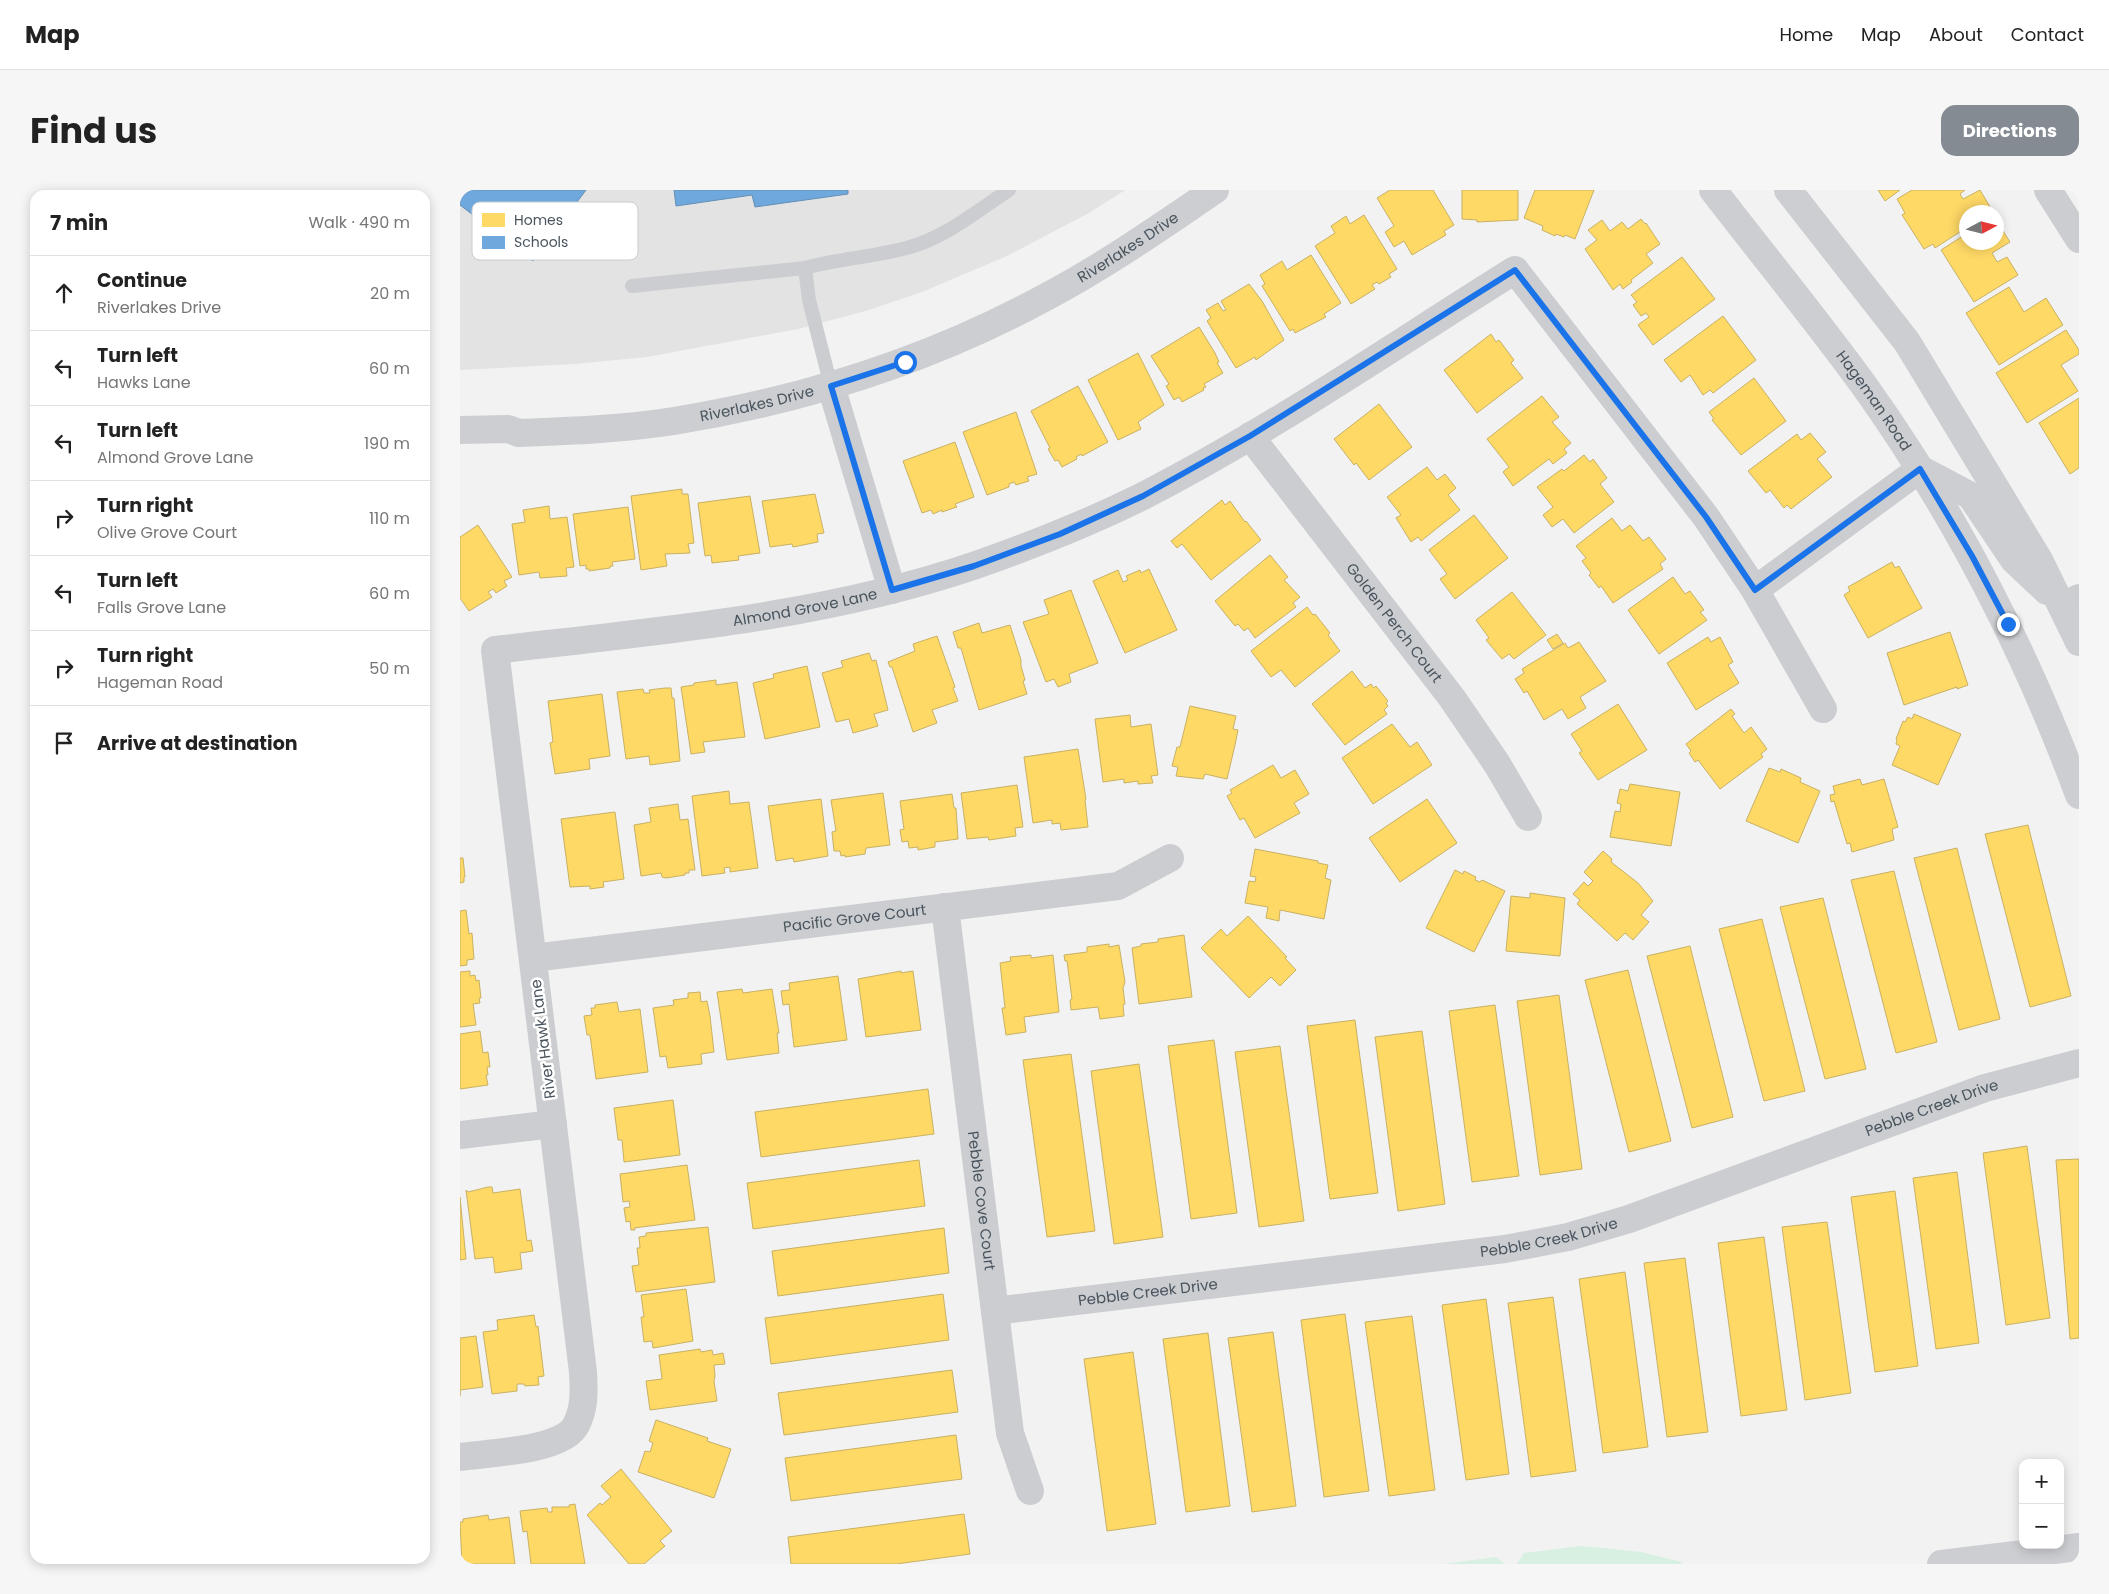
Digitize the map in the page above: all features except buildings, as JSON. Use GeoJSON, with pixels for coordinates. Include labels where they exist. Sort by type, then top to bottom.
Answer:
{"type":"FeatureCollection","features":[{"type":"Feature","properties":{"kind":"main road","name":"Riverlakes Drive"},"geometry":{"type":"LineString","coordinates":[[460,430],[508,429],[519,433],[596,429],[673,421],[768,403],[831,386],[905,362],[977,332],[1037,302],[1104,263],[1188,198],[1215,190]]}},
{"type":"Feature","properties":{"kind":"main road","name":"Hageman Road"},"geometry":{"type":"LineString","coordinates":[[1713,190],[1863,384],[1920,469],[1972,556],[2008,624],[2077,785]]}},
{"type":"Feature","properties":{"kind":"main road"},"geometry":{"type":"LineString","coordinates":[[1788,190],[1907,342],[1984,466],[2039,560],[2071,602],[2079,642]]}},
{"type":"Feature","properties":{"kind":"main road"},"geometry":{"type":"LineString","coordinates":[[1920,469],[1971,496],[2014,560],[2071,602]]}},
{"type":"Feature","properties":{"kind":"main road"},"geometry":{"type":"LineString","coordinates":[[1941,1564],[2079,1547]]}},
{"type":"Feature","properties":{"kind":"street"},"geometry":{"type":"LineString","coordinates":[[2048,190],[2079,239]]}},
{"type":"Feature","properties":{"kind":"street","name":"Almond Grove Lane"},"geometry":{"type":"LineString","coordinates":[[495,650],[764,617],[892,590],[974,566],[1060,534],[1143,496],[1250,436],[1515,270],[1706,517],[1755,590]]}},
{"type":"Feature","properties":{"kind":"street"},"geometry":{"type":"LineString","coordinates":[[831,386],[892,590]]}},
{"type":"Feature","properties":{"kind":"street","name":"Golden Perch Court"},"geometry":{"type":"LineString","coordinates":[[1250,436],[1452,698],[1497,764],[1528,817]]}},
{"type":"Feature","properties":{"kind":"street"},"geometry":{"type":"LineString","coordinates":[[1823,709],[1755,590],[1920,469]]}},
{"type":"Feature","properties":{"kind":"street","name":"River Hawk Lane"},"geometry":{"type":"LineString","coordinates":[[460,1457],[535,1447],[558,1441],[576,1427],[584,1403],[583,1372],[495,650]]}},
{"type":"Feature","properties":{"kind":"street","name":"Pacific Grove Court"},"geometry":{"type":"LineString","coordinates":[[533,958],[1118,886],[1170,858]]}},
{"type":"Feature","properties":{"kind":"street","name":"Pebble Cove Court"},"geometry":{"type":"LineString","coordinates":[[945,907],[1010,1433],[1030,1490]]}},
{"type":"Feature","properties":{"kind":"street","name":"Pebble Creek Drive"},"geometry":{"type":"LineString","coordinates":[[994,1311],[1505,1249],[1568,1237],[1630,1219],[1984,1088],[2079,1062]]}},
{"type":"Feature","properties":{"kind":"street"},"geometry":{"type":"LineString","coordinates":[[460,1135],[553,1124]]}},
{"type":"Feature","properties":{"kind":"lane"},"geometry":{"type":"LineString","coordinates":[[632,286],[805,268],[827,262],[910,247],[941,234],[1008,190]]}},
{"type":"Feature","properties":{"kind":"lane"},"geometry":{"type":"LineString","coordinates":[[805,268],[809,300],[831,386]]}},
{"type":"Feature","properties":{"kind":"shaded area"},"geometry":{"type":"Polygon","coordinates":[[[460,190],[1125,190],[1089,213],[1007,256],[922,292],[869,310],[798,329],[647,357],[575,364],[460,370],[460,190]]]}},
{"type":"Feature","properties":{"kind":"green space"},"geometry":{"type":"Polygon","coordinates":[[[1582,1546],[1641,1552],[1682,1562],[1681,1564],[1517,1564],[1524,1553],[1582,1546]]]}},
{"type":"Feature","properties":{"kind":"green space"},"geometry":{"type":"Polygon","coordinates":[[[1496,1557],[1504,1564],[1443,1564],[1496,1557]]]}},
{"type":"Feature","properties":{"kind":"route"},"geometry":{"type":"LineString","coordinates":[[905,362],[831,386],[892,590],[974,566],[1060,534],[1143,496],[1224,452],[1515,270],[1706,517],[1755,590],[1920,469],[1972,556],[2008,624]]}}]}
